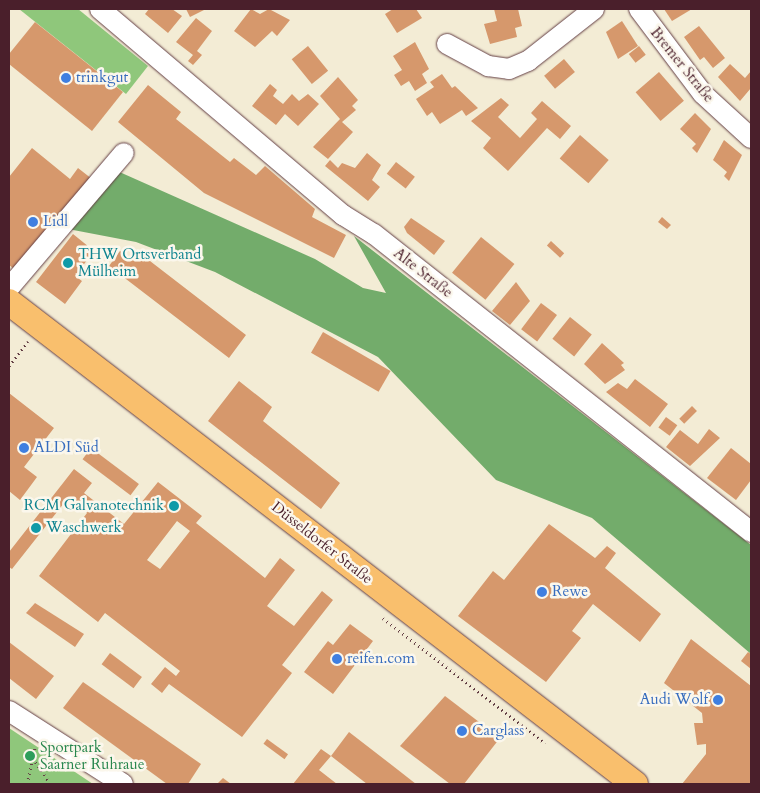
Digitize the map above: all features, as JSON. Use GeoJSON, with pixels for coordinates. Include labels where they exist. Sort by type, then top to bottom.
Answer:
{"type":"FeatureCollection","features":[{"type":"Feature","properties":{"kind":"main road","name":"Düsseldorfer Straße"},"geometry":{"type":"LineString","coordinates":[[9,302],[635,784]]}},
{"type":"Feature","properties":{"kind":"street","name":"Alte Straße"},"geometry":{"type":"LineString","coordinates":[[100,9],[343,215],[374,234],[751,532]]}},
{"type":"Feature","properties":{"kind":"street"},"geometry":{"type":"LineString","coordinates":[[447,44],[488,66],[510,69],[528,61],[594,9]]}},
{"type":"Feature","properties":{"kind":"street","name":"Bremer Straße"},"geometry":{"type":"LineString","coordinates":[[639,9],[703,94],[751,138]]}},
{"type":"Feature","properties":{"kind":"street"},"geometry":{"type":"LineString","coordinates":[[9,288],[124,153]]}},
{"type":"Feature","properties":{"kind":"street"},"geometry":{"type":"LineString","coordinates":[[9,711],[123,784]]}},
{"type":"Feature","properties":{"kind":"path"},"geometry":{"type":"LineString","coordinates":[[9,366],[28,342]]}},
{"type":"Feature","properties":{"kind":"path"},"geometry":{"type":"LineString","coordinates":[[27,784],[36,742]]}},
{"type":"Feature","properties":{"kind":"path"},"geometry":{"type":"LineString","coordinates":[[32,757],[48,780]]}},
{"type":"Feature","properties":{"kind":"green space"},"geometry":{"type":"Polygon","coordinates":[[[19,9],[78,9],[148,66],[126,94],[19,9]]]}},
{"type":"Feature","properties":{"kind":"green space"},"geometry":{"type":"Polygon","coordinates":[[[115,170],[315,259],[363,288],[386,293],[354,236],[751,545],[751,654],[592,518],[496,480],[378,357],[215,272],[136,242],[68,229],[115,170]]]}},
{"type":"Feature","properties":{"kind":"green space","name":"Sportpark Saarner Ruhraue"},"geometry":{"type":"Polygon","coordinates":[[[9,728],[93,784],[9,784],[9,728]]]}},
{"type":"Feature","properties":{"kind":"building"},"geometry":{"type":"Polygon","coordinates":[[[149,9],[172,9],[182,16],[168,33],[145,14],[149,9]]]}},
{"type":"Feature","properties":{"kind":"building"},"geometry":{"type":"Polygon","coordinates":[[[186,9],[206,9],[190,17],[186,9]]]}},
{"type":"Feature","properties":{"kind":"building"},"geometry":{"type":"Polygon","coordinates":[[[251,9],[260,14],[269,9],[290,20],[277,36],[272,31],[255,47],[234,31],[251,9]]]}},
{"type":"Feature","properties":{"kind":"building"},"geometry":{"type":"Polygon","coordinates":[[[393,9],[416,9],[422,18],[397,33],[385,14],[393,9]]]}},
{"type":"Feature","properties":{"kind":"building"},"geometry":{"type":"Polygon","coordinates":[[[494,9],[518,9],[522,26],[515,28],[517,37],[490,44],[484,24],[497,21],[494,9]]]}},
{"type":"Feature","properties":{"kind":"building"},"geometry":{"type":"Polygon","coordinates":[[[664,9],[692,9],[672,21],[664,9]]]}},
{"type":"Feature","properties":{"kind":"building"},"geometry":{"type":"Polygon","coordinates":[[[196,18],[212,31],[197,51],[202,55],[193,65],[188,61],[193,55],[176,42],[196,18]]]}},
{"type":"Feature","properties":{"kind":"building"},"geometry":{"type":"Polygon","coordinates":[[[622,21],[638,46],[618,59],[606,32],[622,21]]]}},
{"type":"Feature","properties":{"kind":"building","name":"trinkgut"},"geometry":{"type":"Polygon","coordinates":[[[35,22],[123,92],[92,131],[9,64],[9,54],[35,22]]]}},
{"type":"Feature","properties":{"kind":"building"},"geometry":{"type":"Polygon","coordinates":[[[699,26],[725,58],[713,68],[704,57],[700,60],[684,37],[699,26]]]}},
{"type":"Feature","properties":{"kind":"building"},"geometry":{"type":"Polygon","coordinates":[[[415,42],[429,69],[422,74],[427,83],[415,91],[409,81],[401,86],[394,75],[402,70],[393,56],[415,42]]]}},
{"type":"Feature","properties":{"kind":"building"},"geometry":{"type":"Polygon","coordinates":[[[308,46],[328,71],[312,84],[292,59],[308,46]]]}},
{"type":"Feature","properties":{"kind":"building"},"geometry":{"type":"Polygon","coordinates":[[[639,46],[646,55],[636,63],[629,54],[639,46]]]}},
{"type":"Feature","properties":{"kind":"building"},"geometry":{"type":"Polygon","coordinates":[[[564,59],[575,72],[555,89],[544,76],[564,59]]]}},
{"type":"Feature","properties":{"kind":"building"},"geometry":{"type":"Polygon","coordinates":[[[730,64],[745,78],[751,71],[751,88],[740,101],[718,77],[730,64]]]}},
{"type":"Feature","properties":{"kind":"building"},"geometry":{"type":"Polygon","coordinates":[[[659,72],[684,101],[661,121],[636,92],[659,72]]]}},
{"type":"Feature","properties":{"kind":"building"},"geometry":{"type":"Polygon","coordinates":[[[442,74],[452,88],[455,86],[478,108],[466,116],[462,110],[440,124],[432,112],[427,116],[416,99],[434,87],[430,82],[442,74]]]}},
{"type":"Feature","properties":{"kind":"building"},"geometry":{"type":"Polygon","coordinates":[[[338,77],[358,100],[352,106],[356,110],[342,122],[353,132],[328,159],[313,147],[340,119],[320,96],[338,77]]]}},
{"type":"Feature","properties":{"kind":"building"},"geometry":{"type":"Polygon","coordinates":[[[270,84],[277,90],[273,96],[283,104],[292,94],[299,101],[308,94],[319,104],[298,126],[285,114],[276,125],[252,106],[270,84]]]}},
{"type":"Feature","properties":{"kind":"building"},"geometry":{"type":"Polygon","coordinates":[[[148,85],[181,112],[176,119],[230,162],[234,158],[256,175],[265,166],[315,209],[312,217],[346,235],[334,258],[204,193],[118,122],[148,85]]]}},
{"type":"Feature","properties":{"kind":"building"},"geometry":{"type":"Polygon","coordinates":[[[501,98],[509,105],[498,117],[520,138],[537,119],[531,113],[542,101],[571,126],[560,139],[547,128],[508,171],[483,148],[491,138],[471,121],[501,98]]]}},
{"type":"Feature","properties":{"kind":"building"},"geometry":{"type":"Polygon","coordinates":[[[695,113],[711,129],[697,153],[692,148],[696,144],[680,129],[695,113]]]}},
{"type":"Feature","properties":{"kind":"building"},"geometry":{"type":"Polygon","coordinates":[[[580,135],[609,160],[588,183],[560,158],[580,135]]]}},
{"type":"Feature","properties":{"kind":"building"},"geometry":{"type":"Polygon","coordinates":[[[724,140],[742,155],[729,181],[724,176],[727,172],[713,160],[724,140]]]}},
{"type":"Feature","properties":{"kind":"building","name":"Lidl"},"geometry":{"type":"Polygon","coordinates":[[[32,148],[70,179],[78,168],[92,179],[18,272],[9,265],[9,177],[32,148]]]}},
{"type":"Feature","properties":{"kind":"building"},"geometry":{"type":"Polygon","coordinates":[[[367,153],[381,165],[372,180],[380,187],[368,201],[325,166],[330,160],[338,168],[342,163],[355,168],[367,153]]]}},
{"type":"Feature","properties":{"kind":"building"},"geometry":{"type":"Polygon","coordinates":[[[396,162],[415,177],[406,189],[387,174],[396,162]]]}},
{"type":"Feature","properties":{"kind":"building"},"geometry":{"type":"Polygon","coordinates":[[[662,217],[671,225],[667,229],[658,222],[662,217]]]}},
{"type":"Feature","properties":{"kind":"building"},"geometry":{"type":"Polygon","coordinates":[[[411,218],[445,241],[434,255],[407,233],[404,227],[411,218]]]}},
{"type":"Feature","properties":{"kind":"building","name":"THW Ortsverband Mülheim"},"geometry":{"type":"Polygon","coordinates":[[[73,234],[94,251],[75,276],[82,281],[65,304],[36,282],[73,234]]]}},
{"type":"Feature","properties":{"kind":"building"},"geometry":{"type":"Polygon","coordinates":[[[481,237],[514,264],[485,300],[452,273],[481,237]]]}},
{"type":"Feature","properties":{"kind":"building"},"geometry":{"type":"Polygon","coordinates":[[[551,241],[564,253],[560,258],[547,245],[551,241]]]}},
{"type":"Feature","properties":{"kind":"building"},"geometry":{"type":"Polygon","coordinates":[[[120,251],[131,259],[137,251],[246,335],[229,358],[109,266],[120,251]]]}},
{"type":"Feature","properties":{"kind":"building"},"geometry":{"type":"Polygon","coordinates":[[[516,282],[530,301],[510,325],[492,311],[516,282]]]}},
{"type":"Feature","properties":{"kind":"building"},"geometry":{"type":"Polygon","coordinates":[[[541,303],[557,315],[537,341],[521,329],[541,303]]]}},
{"type":"Feature","properties":{"kind":"building"},"geometry":{"type":"Polygon","coordinates":[[[570,317],[592,335],[574,356],[552,339],[570,317]]]}},
{"type":"Feature","properties":{"kind":"building"},"geometry":{"type":"Polygon","coordinates":[[[323,332],[391,371],[379,392],[311,353],[323,332]]]}},
{"type":"Feature","properties":{"kind":"building"},"geometry":{"type":"Polygon","coordinates":[[[602,343],[624,363],[621,365],[625,370],[605,384],[584,364],[602,343]]]}},
{"type":"Feature","properties":{"kind":"building"},"geometry":{"type":"Polygon","coordinates":[[[635,379],[668,404],[650,427],[606,392],[618,383],[627,389],[635,379]]]}},
{"type":"Feature","properties":{"kind":"building"},"geometry":{"type":"Polygon","coordinates":[[[239,381],[272,407],[263,421],[340,483],[321,509],[208,421],[239,381]]]}},
{"type":"Feature","properties":{"kind":"building","name":"ALDI Süd"},"geometry":{"type":"Polygon","coordinates":[[[9,393],[54,428],[24,467],[37,477],[20,500],[9,491],[9,393]]]}},
{"type":"Feature","properties":{"kind":"building"},"geometry":{"type":"Polygon","coordinates":[[[692,406],[697,411],[684,424],[679,419],[692,406]]]}},
{"type":"Feature","properties":{"kind":"building"},"geometry":{"type":"Polygon","coordinates":[[[666,417],[677,425],[670,436],[658,428],[666,417]]]}},
{"type":"Feature","properties":{"kind":"building"},"geometry":{"type":"Polygon","coordinates":[[[709,429],[720,438],[690,466],[666,447],[680,430],[698,444],[709,429]]]}},
{"type":"Feature","properties":{"kind":"building"},"geometry":{"type":"Polygon","coordinates":[[[91,448],[139,484],[130,495],[83,459],[91,448]]]}},
{"type":"Feature","properties":{"kind":"building"},"geometry":{"type":"Polygon","coordinates":[[[731,448],[751,464],[751,480],[736,500],[707,478],[731,448]]]}},
{"type":"Feature","properties":{"kind":"building"},"geometry":{"type":"Polygon","coordinates":[[[74,469],[92,483],[84,493],[124,524],[158,482],[202,516],[196,523],[265,578],[280,558],[295,570],[267,606],[294,626],[322,591],[333,600],[282,665],[292,673],[242,737],[169,684],[162,693],[151,684],[165,667],[176,676],[180,671],[105,613],[98,622],[39,576],[87,513],[68,498],[12,569],[9,567],[9,552],[74,469]],[[177,521],[147,560],[160,569],[190,531],[177,521]]]}},
{"type":"Feature","properties":{"kind":"building","name":"Rewe"},"geometry":{"type":"Polygon","coordinates":[[[549,524],[595,558],[607,546],[616,553],[605,568],[661,614],[640,642],[593,604],[572,631],[581,638],[546,682],[458,616],[493,571],[504,580],[549,524]]]}},
{"type":"Feature","properties":{"kind":"building"},"geometry":{"type":"Polygon","coordinates":[[[35,603],[84,634],[75,647],[26,613],[35,603]]]}},
{"type":"Feature","properties":{"kind":"building","name":"reifen.com"},"geometry":{"type":"Polygon","coordinates":[[[350,624],[373,641],[333,694],[304,672],[328,641],[333,645],[350,624]]]}},
{"type":"Feature","properties":{"kind":"building","name":"Audi Wolf"},"geometry":{"type":"Polygon","coordinates":[[[691,639],[751,686],[751,784],[682,784],[706,754],[706,744],[697,745],[694,723],[703,723],[702,713],[664,683],[691,639]]]}},
{"type":"Feature","properties":{"kind":"building"},"geometry":{"type":"Polygon","coordinates":[[[9,642],[54,676],[36,699],[9,678],[9,642]]]}},
{"type":"Feature","properties":{"kind":"building"},"geometry":{"type":"Polygon","coordinates":[[[748,652],[751,654],[751,669],[741,661],[748,652]]]}},
{"type":"Feature","properties":{"kind":"building"},"geometry":{"type":"Polygon","coordinates":[[[110,653],[142,677],[134,688],[102,664],[110,653]]]}},
{"type":"Feature","properties":{"kind":"building"},"geometry":{"type":"Polygon","coordinates":[[[83,682],[201,764],[188,784],[167,784],[63,708],[83,682]]]}},
{"type":"Feature","properties":{"kind":"building"},"geometry":{"type":"Polygon","coordinates":[[[445,696],[500,738],[464,784],[450,784],[400,746],[445,696]]]}},
{"type":"Feature","properties":{"kind":"building"},"geometry":{"type":"Polygon","coordinates":[[[349,732],[416,784],[367,784],[331,756],[349,732]]]}},
{"type":"Feature","properties":{"kind":"building"},"geometry":{"type":"Polygon","coordinates":[[[267,739],[288,754],[285,759],[263,744],[267,739]]]}},
{"type":"Feature","properties":{"kind":"building"},"geometry":{"type":"Polygon","coordinates":[[[321,749],[331,756],[319,770],[337,784],[293,784],[321,749]]]}},
{"type":"Feature","properties":{"kind":"building"},"geometry":{"type":"Polygon","coordinates":[[[223,778],[231,784],[217,784],[223,778]]]}},
{"type":"Feature","properties":{"kind":"place","name":"trinkgut"},"geometry":{"type":"Point","coordinates":[66,78]}},
{"type":"Feature","properties":{"kind":"place","name":"Lidl"},"geometry":{"type":"Point","coordinates":[33,222]}},
{"type":"Feature","properties":{"kind":"place","name":"THW Ortsverband Mülheim"},"geometry":{"type":"Point","coordinates":[68,263]}},
{"type":"Feature","properties":{"kind":"place","name":"ALDI Süd"},"geometry":{"type":"Point","coordinates":[24,448]}},
{"type":"Feature","properties":{"kind":"place","name":"RCM Galvanotechnik"},"geometry":{"type":"Point","coordinates":[174,506]}},
{"type":"Feature","properties":{"kind":"place","name":"Waschwerk"},"geometry":{"type":"Point","coordinates":[36,528]}},
{"type":"Feature","properties":{"kind":"place","name":"Rewe"},"geometry":{"type":"Point","coordinates":[542,592]}},
{"type":"Feature","properties":{"kind":"place","name":"reifen.com"},"geometry":{"type":"Point","coordinates":[337,659]}},
{"type":"Feature","properties":{"kind":"place","name":"Audi Wolf"},"geometry":{"type":"Point","coordinates":[718,700]}},
{"type":"Feature","properties":{"kind":"place","name":"Carglass"},"geometry":{"type":"Point","coordinates":[462,731]}},
{"type":"Feature","properties":{"kind":"place","name":"Sportpark Saarner Ruhraue"},"geometry":{"type":"Point","coordinates":[30,756]}}]}
